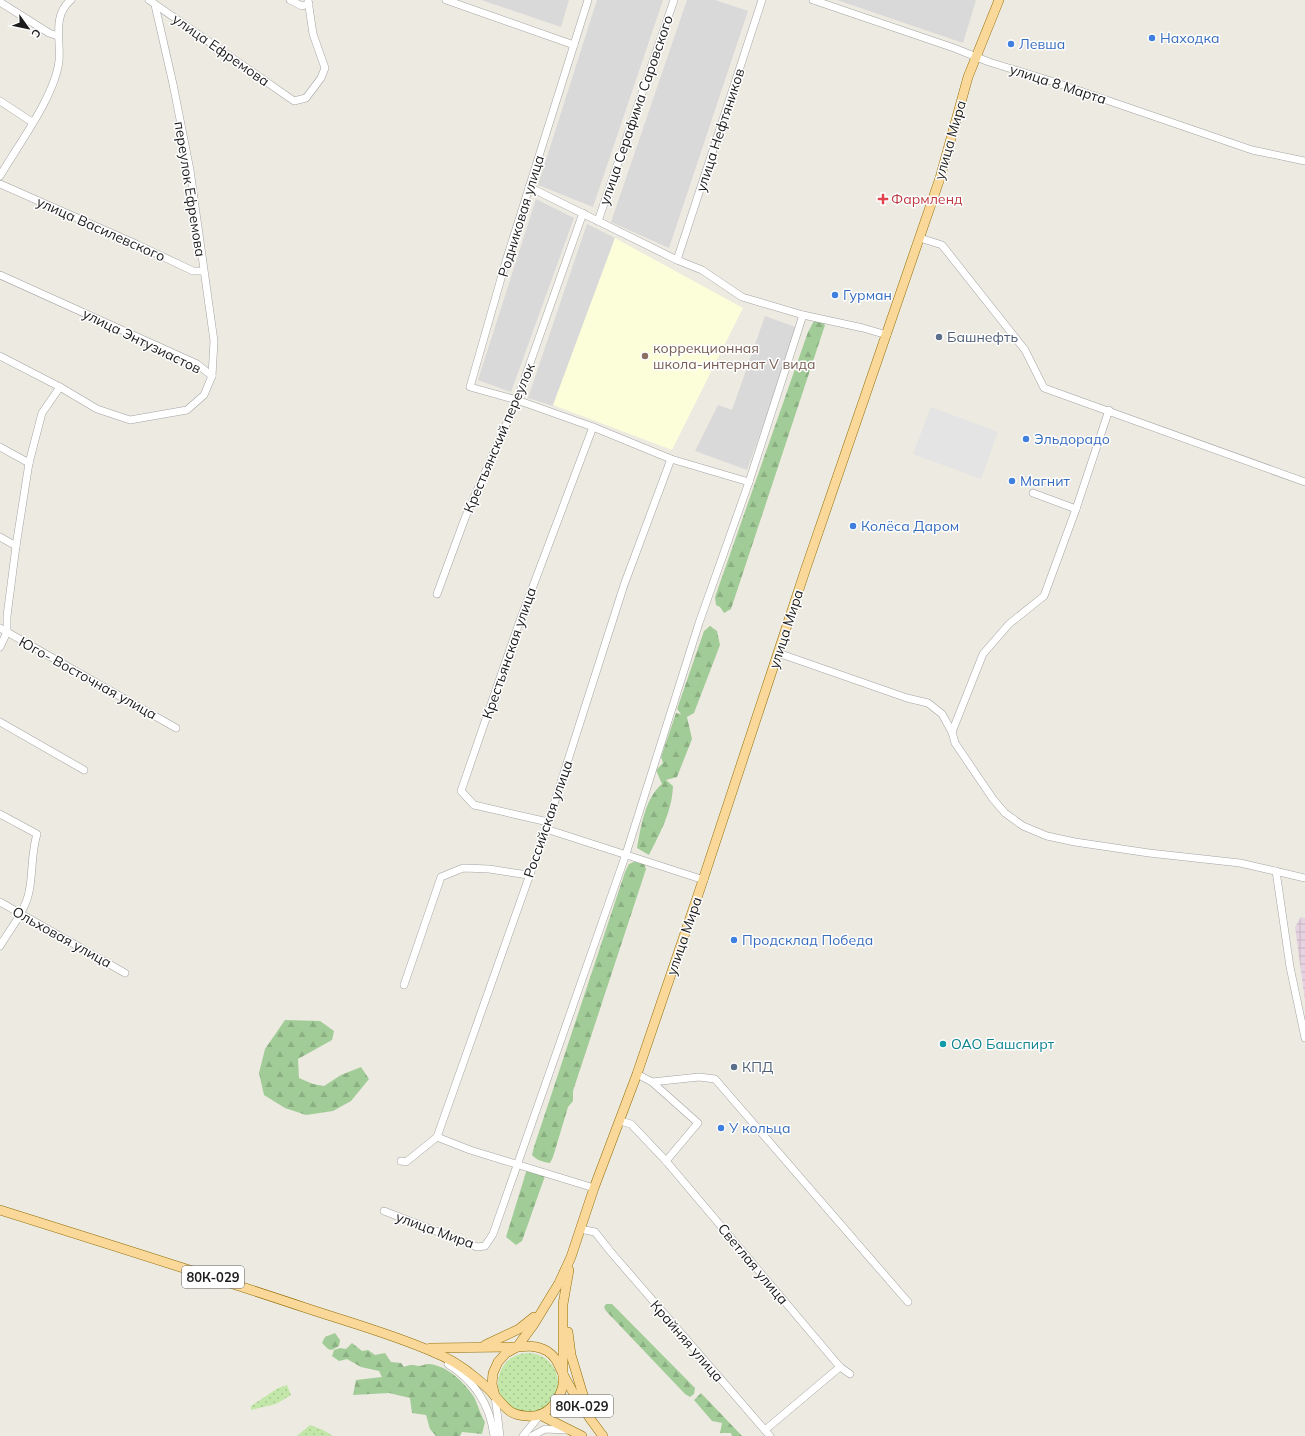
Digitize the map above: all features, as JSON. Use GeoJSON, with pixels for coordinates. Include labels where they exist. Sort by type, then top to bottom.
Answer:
{"type":"FeatureCollection","features":[{"type":"Feature","properties":{"kind":"main road","name":"улица Мира"},"geometry":{"type":"LineString","coordinates":[[571,1257],[594,1188],[637,1074],[704,880],[778,653],[920,238],[940,178],[968,77],[999,0]]}},
{"type":"Feature","properties":{"kind":"main road","name":"80К-029"},"geometry":{"type":"LineString","coordinates":[[0,1210],[261,1293],[425,1348],[459,1365],[496,1396],[501,1405],[509,1412],[519,1416],[530,1417],[540,1415],[549,1410],[558,1399],[563,1385],[563,1375]]}},
{"type":"Feature","properties":{"kind":"main road"},"geometry":{"type":"LineString","coordinates":[[496,1396],[492,1384],[496,1367],[506,1353],[517,1347],[549,1301],[571,1257]]}},
{"type":"Feature","properties":{"kind":"main road"},"geometry":{"type":"LineString","coordinates":[[563,1375],[563,1304],[571,1257]]}},
{"type":"Feature","properties":{"kind":"main road"},"geometry":{"type":"LineString","coordinates":[[481,1347],[519,1329],[534,1318],[549,1301]]}},
{"type":"Feature","properties":{"kind":"main road"},"geometry":{"type":"LineString","coordinates":[[563,1304],[571,1355],[578,1382],[593,1423]]}},
{"type":"Feature","properties":{"kind":"main road","name":"80К-029"},"geometry":{"type":"LineString","coordinates":[[425,1348],[455,1349],[481,1347],[538,1347],[548,1352],[556,1359],[563,1375],[593,1423],[603,1436]]}},
{"type":"Feature","properties":{"kind":"main road","name":"80К-029"},"geometry":{"type":"LineString","coordinates":[[540,1415],[582,1436]]}},
{"type":"Feature","properties":{"kind":"street"},"geometry":{"type":"LineString","coordinates":[[0,176],[52,90],[59,61],[58,36],[60,16],[64,7],[71,0]]}},
{"type":"Feature","properties":{"kind":"street","name":"улица Ефремова"},"geometry":{"type":"LineString","coordinates":[[148,0],[294,101],[306,98],[321,78],[325,68],[313,34],[308,2]]}},
{"type":"Feature","properties":{"kind":"street"},"geometry":{"type":"LineString","coordinates":[[290,0],[302,6],[308,2]]}},
{"type":"Feature","properties":{"kind":"street"},"geometry":{"type":"LineString","coordinates":[[446,0],[574,45]]}},
{"type":"Feature","properties":{"kind":"street","name":"Родниковая улица"},"geometry":{"type":"LineString","coordinates":[[518,400],[470,387],[506,261],[588,0]]}},
{"type":"Feature","properties":{"kind":"street","name":"улица Серафима Саровского"},"geometry":{"type":"LineString","coordinates":[[598,220],[674,0]]}},
{"type":"Feature","properties":{"kind":"street","name":"улица Нефтяников"},"geometry":{"type":"LineString","coordinates":[[677,260],[762,0]]}},
{"type":"Feature","properties":{"kind":"street","name":"улица 8 Марта"},"geometry":{"type":"LineString","coordinates":[[813,0],[954,48],[976,58],[1051,81],[1252,150],[1305,161]]}},
{"type":"Feature","properties":{"kind":"street"},"geometry":{"type":"LineString","coordinates":[[0,2],[49,33],[58,36]]}},
{"type":"Feature","properties":{"kind":"street","name":"переулок Ефремова"},"geometry":{"type":"LineString","coordinates":[[155,4],[190,170],[214,341],[212,376]]}},
{"type":"Feature","properties":{"kind":"street"},"geometry":{"type":"LineString","coordinates":[[0,101],[32,122]]}},
{"type":"Feature","properties":{"kind":"street","name":"улица Василевского"},"geometry":{"type":"LineString","coordinates":[[0,184],[193,271],[203,271]]}},
{"type":"Feature","properties":{"kind":"street"},"geometry":{"type":"LineString","coordinates":[[530,187],[677,260],[702,270],[742,297],[803,315],[863,328],[887,335]]}},
{"type":"Feature","properties":{"kind":"street","name":"Крестьянский переулок"},"geometry":{"type":"LineString","coordinates":[[437,594],[465,518],[518,400],[583,213]]}},
{"type":"Feature","properties":{"kind":"street"},"geometry":{"type":"LineString","coordinates":[[920,238],[942,246],[1025,350],[1044,388],[1109,410],[1305,482]]}},
{"type":"Feature","properties":{"kind":"street","name":"улица Энтузиастов"},"geometry":{"type":"LineString","coordinates":[[0,275],[198,364],[212,376],[204,395],[187,410],[130,420],[97,410],[60,386],[0,356]]}},
{"type":"Feature","properties":{"kind":"street","name":"улица Мира"},"geometry":{"type":"LineString","coordinates":[[384,1211],[477,1247],[485,1246],[493,1234],[626,854],[699,623],[749,482],[803,315]]}},
{"type":"Feature","properties":{"kind":"street"},"geometry":{"type":"LineString","coordinates":[[0,647],[7,632],[7,616],[16,546],[29,463],[42,413],[60,386]]}},
{"type":"Feature","properties":{"kind":"street"},"geometry":{"type":"LineString","coordinates":[[518,400],[593,427],[670,459],[749,482]]}},
{"type":"Feature","properties":{"kind":"street"},"geometry":{"type":"LineString","coordinates":[[952,732],[983,654],[1009,624],[1044,596],[1076,509],[1109,410]]}},
{"type":"Feature","properties":{"kind":"street","name":"Крестьянская улица"},"geometry":{"type":"LineString","coordinates":[[547,826],[474,805],[461,791],[518,626],[593,427]]}},
{"type":"Feature","properties":{"kind":"street"},"geometry":{"type":"LineString","coordinates":[[0,447],[29,463]]}},
{"type":"Feature","properties":{"kind":"street","name":"Российская улица"},"geometry":{"type":"LineString","coordinates":[[437,1137],[528,875],[547,826],[624,585],[670,459]]}},
{"type":"Feature","properties":{"kind":"street"},"geometry":{"type":"LineString","coordinates":[[1033,494],[1076,509]]}},
{"type":"Feature","properties":{"kind":"street"},"geometry":{"type":"LineString","coordinates":[[0,537],[16,546]]}},
{"type":"Feature","properties":{"kind":"street","name":"Юго- Восточная улица"},"geometry":{"type":"LineString","coordinates":[[0,628],[176,728]]}},
{"type":"Feature","properties":{"kind":"street"},"geometry":{"type":"LineString","coordinates":[[778,653],[928,704],[942,714],[952,732],[955,743],[993,800],[1001,809],[1023,826],[1046,836],[1149,853],[1240,863],[1305,878]]}},
{"type":"Feature","properties":{"kind":"street"},"geometry":{"type":"LineString","coordinates":[[0,722],[84,770]]}},
{"type":"Feature","properties":{"kind":"street"},"geometry":{"type":"LineString","coordinates":[[0,814],[37,834],[33,848],[29,892],[20,914],[0,946]]}},
{"type":"Feature","properties":{"kind":"street"},"geometry":{"type":"LineString","coordinates":[[547,826],[704,880]]}},
{"type":"Feature","properties":{"kind":"street"},"geometry":{"type":"LineString","coordinates":[[404,985],[441,876],[463,868],[489,869],[528,875]]}},
{"type":"Feature","properties":{"kind":"street"},"geometry":{"type":"LineString","coordinates":[[1276,871],[1290,967],[1305,1038]]}},
{"type":"Feature","properties":{"kind":"street","name":"Ольховая улица"},"geometry":{"type":"LineString","coordinates":[[0,902],[125,973]]}},
{"type":"Feature","properties":{"kind":"street"},"geometry":{"type":"LineString","coordinates":[[637,1074],[652,1082],[698,1124],[666,1161]]}},
{"type":"Feature","properties":{"kind":"street"},"geometry":{"type":"LineString","coordinates":[[652,1082],[699,1076],[715,1079],[908,1302]]}},
{"type":"Feature","properties":{"kind":"street","name":"Светлая улица"},"geometry":{"type":"LineString","coordinates":[[620,1121],[631,1124],[666,1161],[840,1367],[850,1374]]}},
{"type":"Feature","properties":{"kind":"street"},"geometry":{"type":"LineString","coordinates":[[402,1161],[406,1162],[437,1137],[470,1150],[594,1188]]}},
{"type":"Feature","properties":{"kind":"street","name":"Крайняя улица"},"geometry":{"type":"LineString","coordinates":[[580,1229],[595,1232],[610,1252],[768,1433]]}},
{"type":"Feature","properties":{"kind":"street"},"geometry":{"type":"LineString","coordinates":[[425,1348],[458,1370],[482,1395],[492,1423],[494,1436]]}},
{"type":"Feature","properties":{"kind":"street"},"geometry":{"type":"LineString","coordinates":[[768,1433],[840,1367]]}},
{"type":"Feature","properties":{"kind":"street"},"geometry":{"type":"LineString","coordinates":[[496,1396],[500,1436]]}},
{"type":"Feature","properties":{"kind":"street"},"geometry":{"type":"LineString","coordinates":[[523,1436],[540,1415]]}},
{"type":"Feature","properties":{"kind":"street"},"geometry":{"type":"LineString","coordinates":[[532,1436],[545,1429],[557,1428],[573,1431]]}},
{"type":"Feature","properties":{"kind":"shaded area"},"geometry":{"type":"Polygon","coordinates":[[[481,0],[569,0],[561,27],[481,0]]]}},
{"type":"Feature","properties":{"kind":"shaded area"},"geometry":{"type":"Polygon","coordinates":[[[597,0],[663,0],[593,207],[538,185],[597,0]]]}},
{"type":"Feature","properties":{"kind":"shaded area"},"geometry":{"type":"Polygon","coordinates":[[[687,0],[715,0],[748,11],[669,248],[611,222],[687,0]]]}},
{"type":"Feature","properties":{"kind":"shaded area"},"geometry":{"type":"Polygon","coordinates":[[[837,0],[976,0],[963,43],[837,0]]]}},
{"type":"Feature","properties":{"kind":"shaded area"},"geometry":{"type":"Polygon","coordinates":[[[536,199],[574,218],[511,392],[478,380],[536,199]]]}},
{"type":"Feature","properties":{"kind":"shaded area"},"geometry":{"type":"Polygon","coordinates":[[[587,224],[615,238],[553,406],[528,398],[587,224]]]}},
{"type":"Feature","properties":{"kind":"shaded area","name":"коррекционная школа-интернат V вида"},"geometry":{"type":"Polygon","coordinates":[[[615,238],[743,308],[672,450],[553,405],[615,238]]]}},
{"type":"Feature","properties":{"kind":"shaded area"},"geometry":{"type":"Polygon","coordinates":[[[765,316],[798,328],[747,470],[695,451],[718,405],[732,410],[765,316]]]}},
{"type":"Feature","properties":{"kind":"shaded area"},"geometry":{"type":"Polygon","coordinates":[[[931,407],[998,432],[981,479],[913,454],[931,407]]]}},
{"type":"Feature","properties":{"kind":"shaded area"},"geometry":{"type":"Polygon","coordinates":[[[1301,917],[1305,918],[1305,1001],[1295,927],[1301,917]]]}},
{"type":"Feature","properties":{"kind":"green space"},"geometry":{"type":"Polygon","coordinates":[[[814,321],[821,321],[825,325],[731,609],[724,613],[720,607],[716,605],[715,597],[808,332],[814,321]]]}},
{"type":"Feature","properties":{"kind":"green space"},"geometry":{"type":"Polygon","coordinates":[[[710,626],[717,631],[720,645],[694,713],[687,717],[692,739],[677,777],[666,780],[673,786],[670,805],[665,822],[649,855],[637,848],[642,822],[651,797],[662,784],[656,770],[663,763],[661,757],[676,713],[681,714],[677,709],[704,631],[710,626]]]}},
{"type":"Feature","properties":{"kind":"green space"},"geometry":{"type":"Polygon","coordinates":[[[636,861],[644,864],[646,869],[573,1091],[573,1101],[568,1107],[550,1163],[542,1161],[532,1155],[534,1147],[625,872],[629,864],[636,861]]]}},
{"type":"Feature","properties":{"kind":"green space"},"geometry":{"type":"Polygon","coordinates":[[[285,1020],[320,1021],[334,1031],[332,1040],[298,1059],[299,1078],[313,1084],[324,1086],[341,1075],[361,1067],[369,1079],[351,1101],[333,1111],[306,1115],[285,1108],[264,1095],[259,1073],[265,1049],[285,1020]]]}},
{"type":"Feature","properties":{"kind":"green space"},"geometry":{"type":"Polygon","coordinates":[[[527,1169],[545,1176],[522,1241],[516,1245],[506,1237],[527,1169]]]}},
{"type":"Feature","properties":{"kind":"green space"},"geometry":{"type":"Polygon","coordinates":[[[606,1304],[612,1304],[695,1388],[694,1394],[690,1397],[685,1394],[606,1311],[604,1307],[606,1304]]]}},
{"type":"Feature","properties":{"kind":"green space"},"geometry":{"type":"Polygon","coordinates":[[[335,1333],[340,1340],[339,1346],[332,1350],[328,1349],[322,1343],[325,1337],[335,1333]]]}},
{"type":"Feature","properties":{"kind":"green space"},"geometry":{"type":"Polygon","coordinates":[[[352,1343],[362,1351],[368,1350],[375,1355],[385,1353],[391,1362],[401,1363],[404,1367],[410,1365],[435,1365],[442,1367],[454,1375],[474,1397],[485,1422],[482,1434],[462,1432],[460,1436],[436,1436],[430,1429],[426,1415],[412,1413],[410,1398],[389,1393],[353,1395],[356,1380],[382,1377],[379,1371],[361,1367],[347,1359],[339,1361],[332,1356],[334,1350],[340,1348],[346,1349],[352,1343]]]}},
{"type":"Feature","properties":{"kind":"green space"},"geometry":{"type":"Polygon","coordinates":[[[528,1353],[544,1358],[549,1362],[553,1367],[558,1383],[553,1399],[549,1404],[544,1408],[528,1413],[512,1408],[507,1404],[503,1399],[498,1383],[503,1367],[507,1362],[512,1358],[528,1353]]]}},
{"type":"Feature","properties":{"kind":"green space"},"geometry":{"type":"Polygon","coordinates":[[[287,1385],[291,1395],[276,1404],[251,1410],[251,1406],[278,1388],[287,1385]]]}},
{"type":"Feature","properties":{"kind":"green space"},"geometry":{"type":"Polygon","coordinates":[[[701,1393],[742,1436],[732,1436],[731,1433],[720,1433],[722,1423],[712,1421],[694,1400],[701,1393]]]}},
{"type":"Feature","properties":{"kind":"green space"},"geometry":{"type":"Polygon","coordinates":[[[310,1425],[323,1430],[333,1436],[297,1436],[310,1425]]]}},
{"type":"Feature","properties":{"kind":"place","name":"Находка"},"geometry":{"type":"Point","coordinates":[1152,38]}},
{"type":"Feature","properties":{"kind":"place","name":"Левша"},"geometry":{"type":"Point","coordinates":[1011,44]}},
{"type":"Feature","properties":{"kind":"place","name":"Фармленд"},"geometry":{"type":"Point","coordinates":[883,199]}},
{"type":"Feature","properties":{"kind":"place","name":"Гурман"},"geometry":{"type":"Point","coordinates":[835,295]}},
{"type":"Feature","properties":{"kind":"place","name":"Башнефть"},"geometry":{"type":"Point","coordinates":[939,337]}},
{"type":"Feature","properties":{"kind":"place","name":"коррекционная школа-интернат V вида"},"geometry":{"type":"Point","coordinates":[645,356]}},
{"type":"Feature","properties":{"kind":"place","name":"Эльдорадо"},"geometry":{"type":"Point","coordinates":[1026,439]}},
{"type":"Feature","properties":{"kind":"place","name":"Магнит"},"geometry":{"type":"Point","coordinates":[1012,481]}},
{"type":"Feature","properties":{"kind":"place","name":"Колёса Даром"},"geometry":{"type":"Point","coordinates":[853,526]}},
{"type":"Feature","properties":{"kind":"place","name":"Продсклад Победа"},"geometry":{"type":"Point","coordinates":[734,940]}},
{"type":"Feature","properties":{"kind":"place","name":"ОАО Башспирт"},"geometry":{"type":"Point","coordinates":[943,1044]}},
{"type":"Feature","properties":{"kind":"place","name":"КПД"},"geometry":{"type":"Point","coordinates":[734,1067]}},
{"type":"Feature","properties":{"kind":"place","name":"У кольца"},"geometry":{"type":"Point","coordinates":[721,1128]}}]}
